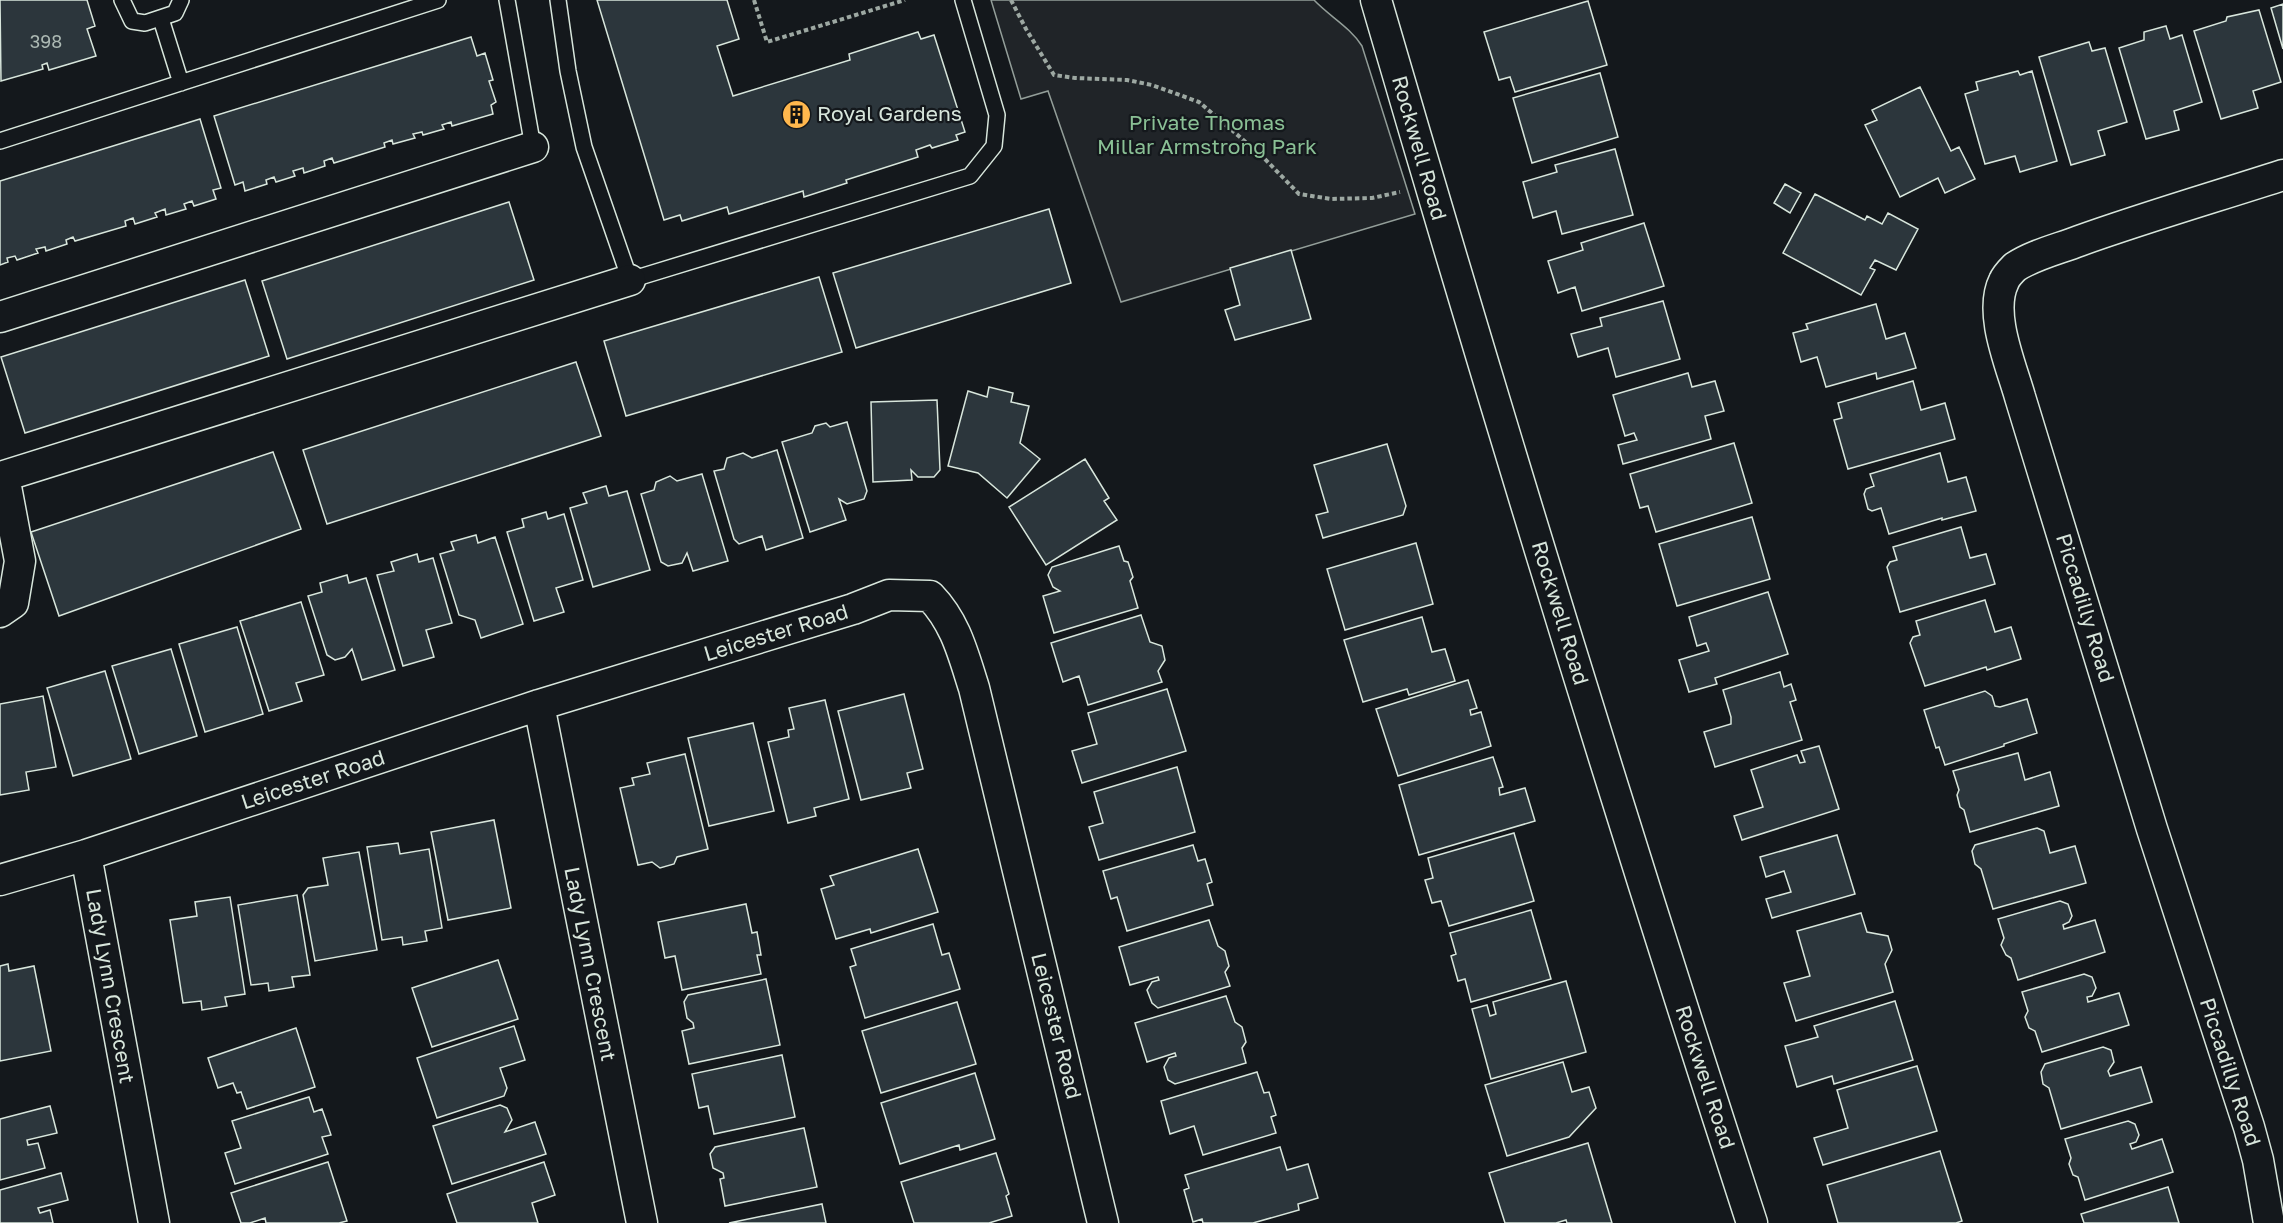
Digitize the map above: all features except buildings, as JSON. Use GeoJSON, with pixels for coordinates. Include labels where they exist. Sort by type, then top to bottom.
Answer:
{"type":"FeatureCollection","features":[{"type":"Feature","properties":{"kind":"street","name":"Rockwell Road"},"geometry":{"type":"LineString","coordinates":[[1376,0],[1430,186],[1624,824],[1752,1223]]}},
{"type":"Feature","properties":{"kind":"street"},"geometry":{"type":"LineString","coordinates":[[0,317],[533,147]]}},
{"type":"Feature","properties":{"kind":"street","name":"Piccadilly Road"},"geometry":{"type":"LineString","coordinates":[[2269,1223],[2258,1160],[2249,1127],[2152,829],[2020,396],[2001,330],[1999,304],[2004,279],[2014,268],[2031,259],[2097,235],[2283,175]]}},
{"type":"Feature","properties":{"kind":"street"},"geometry":{"type":"LineString","coordinates":[[0,612],[13,603],[20,561],[2,471],[630,279]]}},
{"type":"Feature","properties":{"kind":"street","name":"Leicester Road"},"geometry":{"type":"LineString","coordinates":[[0,880],[86,855],[539,705],[853,609],[889,595],[930,596],[945,611],[955,632],[974,688],[1103,1223]]}},
{"type":"Feature","properties":{"kind":"street","name":"Lady Lynn Crescent"},"geometry":{"type":"LineString","coordinates":[[539,705],[642,1223]]}},
{"type":"Feature","properties":{"kind":"street","name":"Lady Lynn Crescent"},"geometry":{"type":"LineString","coordinates":[[86,855],[154,1223]]}},
{"type":"Feature","properties":{"kind":"lane"},"geometry":{"type":"LineString","coordinates":[[122,0],[132,21],[145,23],[175,13],[181,0]]}},
{"type":"Feature","properties":{"kind":"lane"},"geometry":{"type":"LineString","coordinates":[[0,141],[438,0]]}},
{"type":"Feature","properties":{"kind":"lane"},"geometry":{"type":"LineString","coordinates":[[507,0],[533,147]]}},
{"type":"Feature","properties":{"kind":"lane"},"geometry":{"type":"LineString","coordinates":[[558,0],[568,71],[584,147],[630,279],[970,176],[994,146],[997,115],[963,0]]}},
{"type":"Feature","properties":{"kind":"lane"},"geometry":{"type":"LineString","coordinates":[[161,19],[182,83]]}},
{"type":"Feature","properties":{"kind":"path"},"geometry":{"type":"LineString","coordinates":[[754,0],[767,42],[904,0]]}},
{"type":"Feature","properties":{"kind":"path"},"geometry":{"type":"LineString","coordinates":[[1011,0],[1054,75],[1127,80],[1152,85],[1199,102],[1262,156],[1299,194],[1331,200],[1372,198],[1430,186]]}},
{"type":"Feature","properties":{"kind":"green space","name":"Private Thomas Millar Armstrong Park"},"geometry":{"type":"Polygon","coordinates":[[[991,0],[1314,0],[1352,33],[1362,46],[1415,214],[1121,302],[1048,91],[1021,99],[991,0]]]}},
{"type":"Feature","properties":{"kind":"place","name":"Royal Gardens"},"geometry":{"type":"Point","coordinates":[796,114]}}]}
